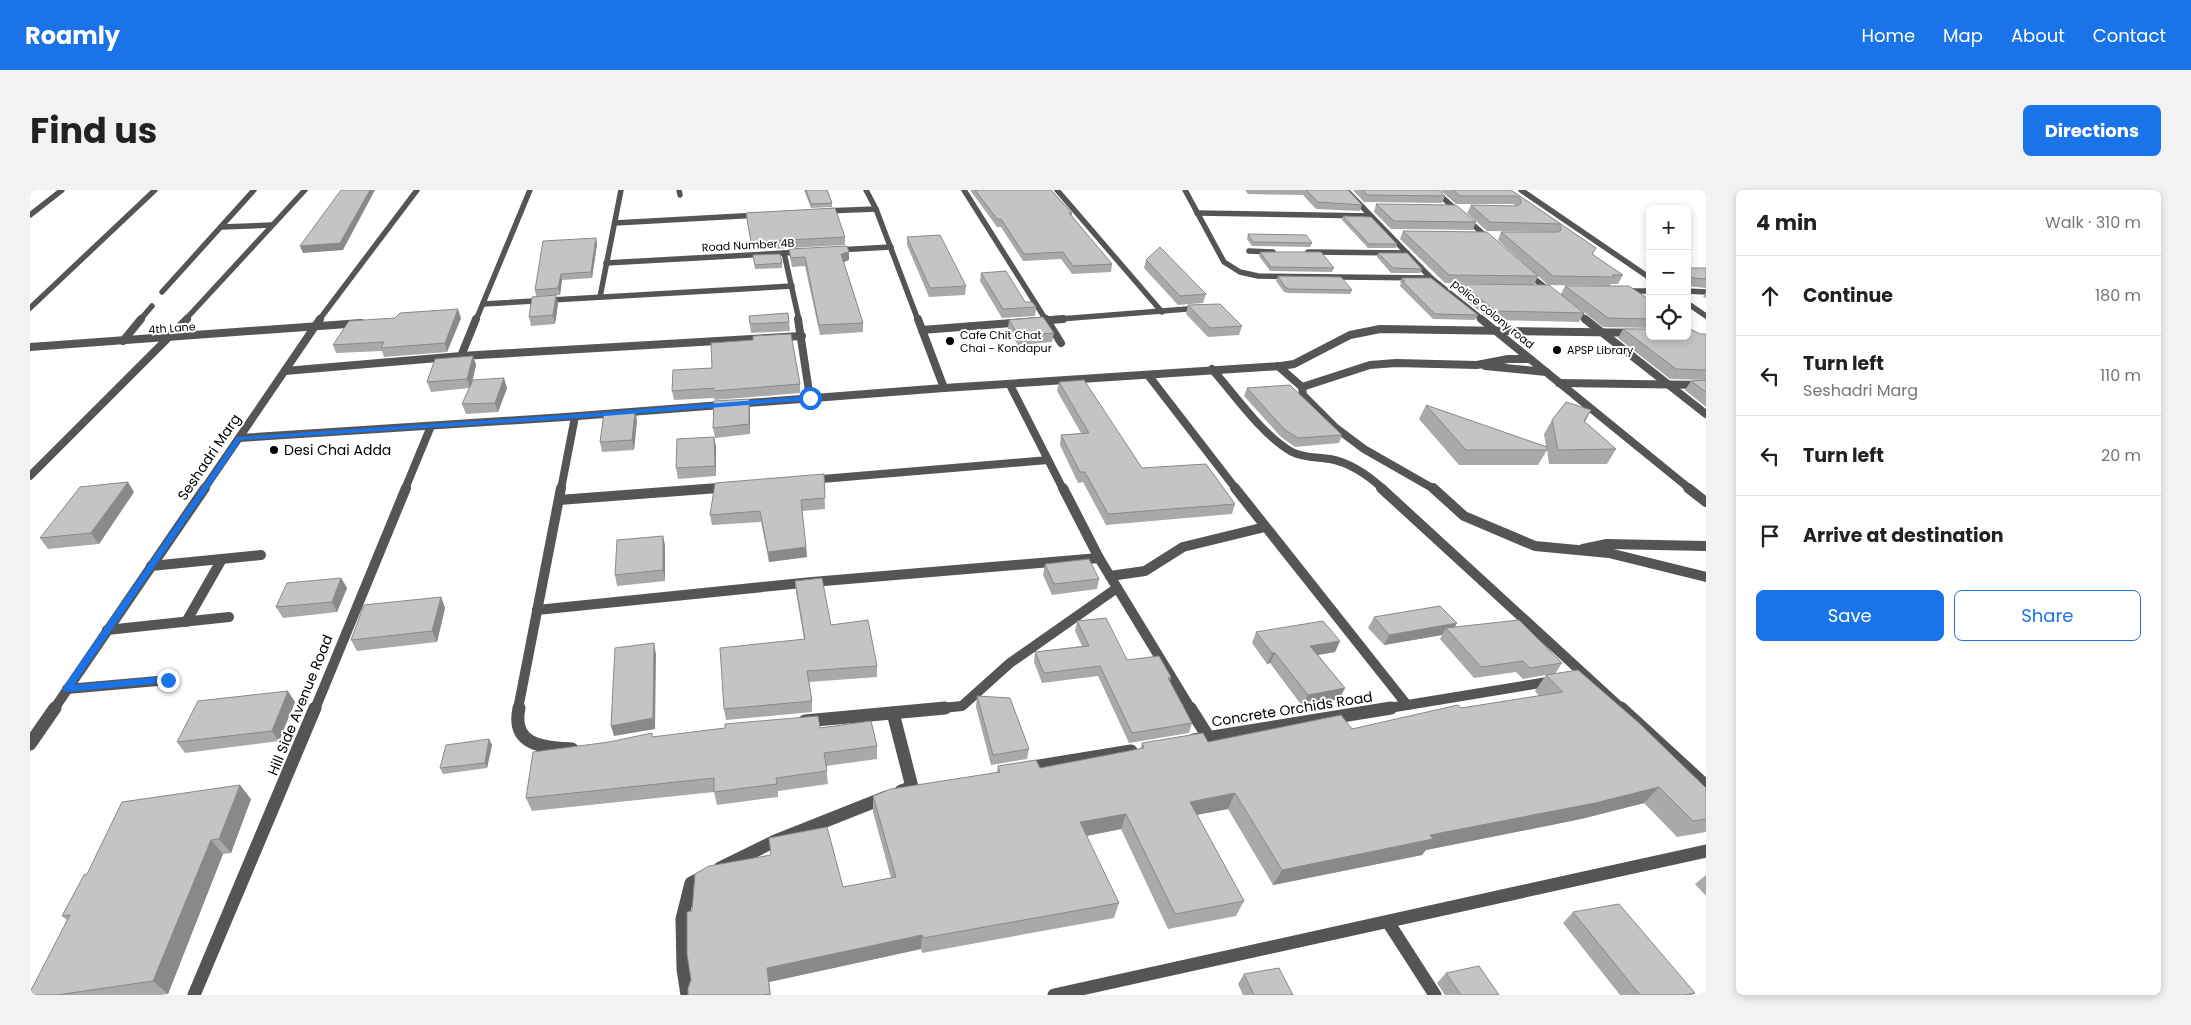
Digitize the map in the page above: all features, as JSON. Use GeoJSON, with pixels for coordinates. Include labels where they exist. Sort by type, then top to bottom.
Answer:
{"type":"FeatureCollection","features":[{"type":"Feature","properties":{"kind":"street"},"geometry":{"type":"LineString","coordinates":[[30,215],[62,190]]}},
{"type":"Feature","properties":{"kind":"street"},"geometry":{"type":"LineString","coordinates":[[30,308],[155,190]]}},
{"type":"Feature","properties":{"kind":"street"},"geometry":{"type":"LineString","coordinates":[[162,292],[254,190],[260,190]]}},
{"type":"Feature","properties":{"kind":"street"},"geometry":{"type":"LineString","coordinates":[[30,476],[169,338],[305,190]]}},
{"type":"Feature","properties":{"kind":"street","name":"Seshadri Marg"},"geometry":{"type":"LineString","coordinates":[[30,744],[315,326],[417,190]]}},
{"type":"Feature","properties":{"kind":"street"},"geometry":{"type":"LineString","coordinates":[[461,356],[530,190]]}},
{"type":"Feature","properties":{"kind":"street"},"geometry":{"type":"LineString","coordinates":[[600,297],[621,190]]}},
{"type":"Feature","properties":{"kind":"street"},"geometry":{"type":"LineString","coordinates":[[866,190],[891,246],[944,388]]}},
{"type":"Feature","properties":{"kind":"street"},"geometry":{"type":"LineString","coordinates":[[964,190],[1061,343]]}},
{"type":"Feature","properties":{"kind":"street"},"geometry":{"type":"LineString","coordinates":[[1057,190],[1162,312]]}},
{"type":"Feature","properties":{"kind":"street"},"geometry":{"type":"LineString","coordinates":[[1185,190],[1224,262],[1240,273],[1258,276],[1431,278]]}},
{"type":"Feature","properties":{"kind":"street","name":"police colony road"},"geometry":{"type":"LineString","coordinates":[[1346,190],[1431,278],[1706,502]]}},
{"type":"Feature","properties":{"kind":"street"},"geometry":{"type":"LineString","coordinates":[[1434,190],[1498,247]]}},
{"type":"Feature","properties":{"kind":"street"},"geometry":{"type":"LineString","coordinates":[[1521,190],[1646,275]]}},
{"type":"Feature","properties":{"kind":"street"},"geometry":{"type":"LineString","coordinates":[[1362,208],[1372,208]]}},
{"type":"Feature","properties":{"kind":"street"},"geometry":{"type":"LineString","coordinates":[[1445,208],[1464,209]]}},
{"type":"Feature","properties":{"kind":"street"},"geometry":{"type":"LineString","coordinates":[[818,212],[876,209]]}},
{"type":"Feature","properties":{"kind":"street"},"geometry":{"type":"LineString","coordinates":[[1197,213],[1371,216]]}},
{"type":"Feature","properties":{"kind":"street"},"geometry":{"type":"LineString","coordinates":[[615,223],[770,214]]}},
{"type":"Feature","properties":{"kind":"street"},"geometry":{"type":"LineString","coordinates":[[222,227],[272,225]]}},
{"type":"Feature","properties":{"kind":"street"},"geometry":{"type":"LineString","coordinates":[[1388,234],[1398,234]]}},
{"type":"Feature","properties":{"kind":"street"},"geometry":{"type":"LineString","coordinates":[[1475,235],[1495,236]]}},
{"type":"Feature","properties":{"kind":"street"},"geometry":{"type":"LineString","coordinates":[[832,250],[891,246]]}},
{"type":"Feature","properties":{"kind":"street","name":"Road Number 4B"},"geometry":{"type":"LineString","coordinates":[[606,263],[813,251]]}},
{"type":"Feature","properties":{"kind":"street"},"geometry":{"type":"LineString","coordinates":[[1249,251],[1278,252]]}},
{"type":"Feature","properties":{"kind":"street"},"geometry":{"type":"LineString","coordinates":[[1298,252],[1407,253]]}},
{"type":"Feature","properties":{"kind":"street"},"geometry":{"type":"LineString","coordinates":[[784,253],[802,336],[810,398]]}},
{"type":"Feature","properties":{"kind":"street"},"geometry":{"type":"LineString","coordinates":[[1518,264],[1561,300]]}},
{"type":"Feature","properties":{"kind":"street"},"geometry":{"type":"LineString","coordinates":[[1640,271],[1646,271]]}},
{"type":"Feature","properties":{"kind":"street"},"geometry":{"type":"LineString","coordinates":[[483,304],[792,286]]}},
{"type":"Feature","properties":{"kind":"street"},"geometry":{"type":"LineString","coordinates":[[1444,288],[1454,289]]}},
{"type":"Feature","properties":{"kind":"street"},"geometry":{"type":"LineString","coordinates":[[1538,290],[1557,290]]}},
{"type":"Feature","properties":{"kind":"street"},"geometry":{"type":"LineString","coordinates":[[1612,290],[1646,291]]}},
{"type":"Feature","properties":{"kind":"street"},"geometry":{"type":"LineString","coordinates":[[1691,292],[1706,292]]}},
{"type":"Feature","properties":{"kind":"street"},"geometry":{"type":"LineString","coordinates":[[30,298],[41,297]]}},
{"type":"Feature","properties":{"kind":"street"},"geometry":{"type":"LineString","coordinates":[[123,341],[152,306]]}},
{"type":"Feature","properties":{"kind":"street"},"geometry":{"type":"LineString","coordinates":[[1568,306],[1706,414]]}},
{"type":"Feature","properties":{"kind":"street"},"geometry":{"type":"LineString","coordinates":[[1691,306],[1706,316]]}},
{"type":"Feature","properties":{"kind":"street"},"geometry":{"type":"LineString","coordinates":[[922,330],[1046,322],[1207,308]]}},
{"type":"Feature","properties":{"kind":"street","name":"4th Lane"},"geometry":{"type":"LineString","coordinates":[[30,347],[371,322]]}},
{"type":"Feature","properties":{"kind":"street"},"geometry":{"type":"LineString","coordinates":[[239,438],[575,417],[944,388],[1278,366],[1294,364],[1350,335],[1380,329],[1495,329],[1646,333]]}},
{"type":"Feature","properties":{"kind":"street"},"geometry":{"type":"LineString","coordinates":[[285,371],[461,356],[802,336]]}},
{"type":"Feature","properties":{"kind":"street"},"geometry":{"type":"LineString","coordinates":[[1477,365],[1508,359],[1530,359]]}},
{"type":"Feature","properties":{"kind":"street"},"geometry":{"type":"LineString","coordinates":[[1302,386],[1370,365],[1396,363],[1477,365],[1546,372]]}},
{"type":"Feature","properties":{"kind":"street"},"geometry":{"type":"LineString","coordinates":[[1278,366],[1302,386],[1303,395],[1336,428],[1364,449],[1431,486],[1464,516],[1535,546],[1608,553],[1706,577]]}},
{"type":"Feature","properties":{"kind":"street"},"geometry":{"type":"LineString","coordinates":[[1212,369],[1264,427],[1290,451],[1309,457],[1335,460],[1372,479],[1588,675],[1706,786]]}},
{"type":"Feature","properties":{"kind":"street"},"geometry":{"type":"LineString","coordinates":[[1148,375],[1265,527],[1407,705]]}},
{"type":"Feature","properties":{"kind":"street"},"geometry":{"type":"LineString","coordinates":[[1559,383],[1706,385]]}},
{"type":"Feature","properties":{"kind":"street"},"geometry":{"type":"LineString","coordinates":[[1010,385],[1099,558],[1209,738]]}},
{"type":"Feature","properties":{"kind":"street"},"geometry":{"type":"LineString","coordinates":[[575,417],[516,721],[523,737],[542,747],[577,750],[586,748]]}},
{"type":"Feature","properties":{"kind":"street","name":"Hill Side Avenue Road"},"geometry":{"type":"LineString","coordinates":[[194,995],[257,850],[431,426]]}},
{"type":"Feature","properties":{"kind":"street"},"geometry":{"type":"LineString","coordinates":[[800,480],[1048,460]]}},
{"type":"Feature","properties":{"kind":"street"},"geometry":{"type":"LineString","coordinates":[[559,500],[740,485]]}},
{"type":"Feature","properties":{"kind":"street"},"geometry":{"type":"LineString","coordinates":[[1110,576],[1145,571],[1183,547],[1265,527]]}},
{"type":"Feature","properties":{"kind":"street"},"geometry":{"type":"LineString","coordinates":[[1582,549],[1595,544],[1608,543],[1645,546],[1706,546]]}},
{"type":"Feature","properties":{"kind":"street"},"geometry":{"type":"LineString","coordinates":[[151,566],[261,556]]}},
{"type":"Feature","properties":{"kind":"street"},"geometry":{"type":"LineString","coordinates":[[537,610],[812,582],[1099,558]]}},
{"type":"Feature","properties":{"kind":"street"},"geometry":{"type":"LineString","coordinates":[[186,622],[222,559]]}},
{"type":"Feature","properties":{"kind":"street"},"geometry":{"type":"LineString","coordinates":[[796,722],[962,706],[1010,663],[1117,588]]}},
{"type":"Feature","properties":{"kind":"street"},"geometry":{"type":"LineString","coordinates":[[107,630],[229,617]]}},
{"type":"Feature","properties":{"kind":"street","name":"Concrete Orchids Road"},"geometry":{"type":"LineString","coordinates":[[1180,743],[1588,675]]}},
{"type":"Feature","properties":{"kind":"street"},"geometry":{"type":"LineString","coordinates":[[67,689],[168,680]]}},
{"type":"Feature","properties":{"kind":"street"},"geometry":{"type":"LineString","coordinates":[[687,995],[683,969],[682,919],[691,883],[775,840],[917,786],[893,713]]}},
{"type":"Feature","properties":{"kind":"street"},"geometry":{"type":"LineString","coordinates":[[1013,770],[1140,749]]}},
{"type":"Feature","properties":{"kind":"street"},"geometry":{"type":"LineString","coordinates":[[1054,995],[1706,851]]}},
{"type":"Feature","properties":{"kind":"street"},"geometry":{"type":"LineString","coordinates":[[1388,922],[1435,995]]}},
{"type":"Feature","properties":{"kind":"building"},"geometry":{"type":"Polygon","coordinates":[[[341,190],[370,190],[340,243],[300,246],[341,190]]]}},
{"type":"Feature","properties":{"kind":"building"},"geometry":{"type":"Polygon","coordinates":[[[806,190],[827,190],[832,203],[811,204],[806,190]]]}},
{"type":"Feature","properties":{"kind":"building"},"geometry":{"type":"Polygon","coordinates":[[[975,190],[1051,190],[1072,213],[1069,213],[1112,264],[1073,266],[1063,252],[1024,254],[1001,219],[997,219],[975,190]]]}},
{"type":"Feature","properties":{"kind":"building"},"geometry":{"type":"Polygon","coordinates":[[[1306,190],[1348,190],[1362,205],[1318,202],[1306,190]]]}},
{"type":"Feature","properties":{"kind":"building"},"geometry":{"type":"Polygon","coordinates":[[[1363,190],[1439,190],[1445,196],[1367,195],[1363,190]]]}},
{"type":"Feature","properties":{"kind":"building"},"geometry":{"type":"Polygon","coordinates":[[[1453,190],[1511,190],[1596,248],[1592,254],[1623,275],[1612,275],[1615,277],[1553,276],[1501,232],[1558,232],[1561,230],[1560,224],[1490,222],[1471,205],[1517,206],[1521,203],[1520,198],[1517,196],[1460,196],[1453,190]]]}},
{"type":"Feature","properties":{"kind":"building"},"geometry":{"type":"Polygon","coordinates":[[[1376,204],[1456,205],[1476,222],[1394,221],[1376,204]]]}},
{"type":"Feature","properties":{"kind":"building"},"geometry":{"type":"Polygon","coordinates":[[[835,208],[845,237],[751,242],[746,213],[835,208]]]}},
{"type":"Feature","properties":{"kind":"building"},"geometry":{"type":"Polygon","coordinates":[[[1343,216],[1371,217],[1397,244],[1369,244],[1343,216]]]}},
{"type":"Feature","properties":{"kind":"building"},"geometry":{"type":"Polygon","coordinates":[[[1403,231],[1487,232],[1538,276],[1449,275],[1403,231]]]}},
{"type":"Feature","properties":{"kind":"building"},"geometry":{"type":"Polygon","coordinates":[[[1248,234],[1306,235],[1312,243],[1253,242],[1248,234]]]}},
{"type":"Feature","properties":{"kind":"building"},"geometry":{"type":"Polygon","coordinates":[[[940,235],[966,286],[930,288],[907,237],[940,235]]]}},
{"type":"Feature","properties":{"kind":"building"},"geometry":{"type":"Polygon","coordinates":[[[596,238],[591,272],[561,274],[558,288],[535,290],[543,241],[596,238]]]}},
{"type":"Feature","properties":{"kind":"building"},"geometry":{"type":"Polygon","coordinates":[[[847,246],[849,252],[841,254],[863,323],[819,325],[805,257],[791,258],[789,249],[847,246]]]}},
{"type":"Feature","properties":{"kind":"building"},"geometry":{"type":"Polygon","coordinates":[[[1160,247],[1206,294],[1180,296],[1146,260],[1160,247]]]}},
{"type":"Feature","properties":{"kind":"building"},"geometry":{"type":"Polygon","coordinates":[[[1260,252],[1321,252],[1334,268],[1271,267],[1260,252]]]}},
{"type":"Feature","properties":{"kind":"building"},"geometry":{"type":"Polygon","coordinates":[[[1378,253],[1407,253],[1422,269],[1393,268],[1378,253]]]}},
{"type":"Feature","properties":{"kind":"building"},"geometry":{"type":"Polygon","coordinates":[[[780,254],[782,263],[755,265],[753,255],[780,254]]]}},
{"type":"Feature","properties":{"kind":"building"},"geometry":{"type":"Polygon","coordinates":[[[1691,268],[1706,268],[1706,279],[1691,277],[1691,268]]]}},
{"type":"Feature","properties":{"kind":"building"},"geometry":{"type":"Polygon","coordinates":[[[1006,271],[1025,302],[1032,302],[1036,307],[1003,309],[981,273],[1006,271]]]}},
{"type":"Feature","properties":{"kind":"building"},"geometry":{"type":"Polygon","coordinates":[[[1278,276],[1341,277],[1352,290],[1289,289],[1285,287],[1278,276]]]}},
{"type":"Feature","properties":{"kind":"building"},"geometry":{"type":"Polygon","coordinates":[[[1402,278],[1431,278],[1478,315],[1435,314],[1402,281],[1405,281],[1402,278]]]}},
{"type":"Feature","properties":{"kind":"building"},"geometry":{"type":"Polygon","coordinates":[[[1461,284],[1549,285],[1584,313],[1496,311],[1461,284]]]}},
{"type":"Feature","properties":{"kind":"building"},"geometry":{"type":"Polygon","coordinates":[[[1565,286],[1629,286],[1646,297],[1646,319],[1608,318],[1565,286]]]}},
{"type":"Feature","properties":{"kind":"building"},"geometry":{"type":"Polygon","coordinates":[[[556,295],[553,315],[529,317],[532,297],[556,295]]]}},
{"type":"Feature","properties":{"kind":"building"},"geometry":{"type":"Polygon","coordinates":[[[1220,304],[1242,326],[1210,328],[1188,305],[1220,304]]]}},
{"type":"Feature","properties":{"kind":"building"},"geometry":{"type":"Polygon","coordinates":[[[458,309],[445,343],[381,348],[384,342],[333,345],[349,321],[395,318],[400,313],[458,309]]]}},
{"type":"Feature","properties":{"kind":"building"},"geometry":{"type":"Polygon","coordinates":[[[788,313],[789,322],[750,324],[749,316],[788,313]]]}},
{"type":"Feature","properties":{"kind":"building"},"geometry":{"type":"Polygon","coordinates":[[[1043,317],[1054,333],[1019,336],[1009,320],[1043,317]]]}},
{"type":"Feature","properties":{"kind":"building"},"geometry":{"type":"Polygon","coordinates":[[[1623,329],[1646,329],[1646,340],[1691,340],[1691,330],[1700,334],[1706,334],[1706,370],[1676,369],[1623,329]]]}},
{"type":"Feature","properties":{"kind":"building"},"geometry":{"type":"Polygon","coordinates":[[[791,334],[800,384],[714,391],[714,388],[672,391],[673,370],[712,368],[711,343],[753,340],[753,336],[791,334]]]}},
{"type":"Feature","properties":{"kind":"building"},"geometry":{"type":"Polygon","coordinates":[[[473,356],[467,379],[427,382],[435,359],[473,356]]]}},
{"type":"Feature","properties":{"kind":"building"},"geometry":{"type":"Polygon","coordinates":[[[504,378],[495,403],[462,404],[473,380],[504,378]]]}},
{"type":"Feature","properties":{"kind":"building"},"geometry":{"type":"Polygon","coordinates":[[[1084,380],[1142,468],[1206,464],[1235,504],[1108,514],[1085,472],[1080,472],[1061,435],[1089,433],[1059,382],[1084,380]]]}},
{"type":"Feature","properties":{"kind":"building"},"geometry":{"type":"Polygon","coordinates":[[[1706,380],[1706,392],[1691,381],[1706,380]]]}},
{"type":"Feature","properties":{"kind":"building"},"geometry":{"type":"Polygon","coordinates":[[[1290,385],[1342,435],[1298,438],[1284,429],[1247,388],[1290,385]]]}},
{"type":"Feature","properties":{"kind":"building"},"geometry":{"type":"Polygon","coordinates":[[[749,399],[749,424],[713,428],[714,401],[749,399]]]}},
{"type":"Feature","properties":{"kind":"building"},"geometry":{"type":"Polygon","coordinates":[[[1566,402],[1591,410],[1584,421],[1616,449],[1558,450],[1552,420],[1566,402]]]}},
{"type":"Feature","properties":{"kind":"building"},"geometry":{"type":"Polygon","coordinates":[[[1426,405],[1547,447],[1547,450],[1466,450],[1426,405]]]}},
{"type":"Feature","properties":{"kind":"building"},"geometry":{"type":"Polygon","coordinates":[[[635,411],[632,440],[600,442],[604,413],[635,411]]]}},
{"type":"Feature","properties":{"kind":"building"},"geometry":{"type":"Polygon","coordinates":[[[714,437],[715,466],[676,468],[677,439],[714,437]]]}},
{"type":"Feature","properties":{"kind":"building"},"geometry":{"type":"Polygon","coordinates":[[[824,474],[825,498],[801,500],[806,547],[768,552],[760,511],[710,515],[715,483],[824,474]]]}},
{"type":"Feature","properties":{"kind":"building"},"geometry":{"type":"Polygon","coordinates":[[[128,482],[91,533],[40,538],[80,487],[128,482]]]}},
{"type":"Feature","properties":{"kind":"building"},"geometry":{"type":"Polygon","coordinates":[[[663,536],[663,570],[615,575],[617,540],[663,536]]]}},
{"type":"Feature","properties":{"kind":"building"},"geometry":{"type":"Polygon","coordinates":[[[1089,559],[1099,579],[1054,584],[1045,564],[1089,559]]]}},
{"type":"Feature","properties":{"kind":"building"},"geometry":{"type":"Polygon","coordinates":[[[341,578],[332,602],[276,607],[287,583],[341,578]]]}},
{"type":"Feature","properties":{"kind":"building"},"geometry":{"type":"Polygon","coordinates":[[[822,578],[831,625],[868,620],[877,666],[807,671],[812,701],[724,709],[720,648],[805,639],[795,581],[822,578]]]}},
{"type":"Feature","properties":{"kind":"building"},"geometry":{"type":"Polygon","coordinates":[[[441,597],[432,631],[351,640],[364,605],[441,597]]]}},
{"type":"Feature","properties":{"kind":"building"},"geometry":{"type":"Polygon","coordinates":[[[1440,606],[1457,623],[1389,635],[1374,617],[1440,606]]]}},
{"type":"Feature","properties":{"kind":"building"},"geometry":{"type":"Polygon","coordinates":[[[1106,618],[1127,660],[1159,656],[1171,677],[1168,678],[1192,723],[1132,733],[1100,666],[1044,673],[1035,652],[1089,646],[1077,621],[1106,618]]]}},
{"type":"Feature","properties":{"kind":"building"},"geometry":{"type":"Polygon","coordinates":[[[1519,620],[1562,663],[1530,668],[1523,661],[1481,667],[1446,628],[1519,620]]]}},
{"type":"Feature","properties":{"kind":"building"},"geometry":{"type":"Polygon","coordinates":[[[1323,621],[1340,641],[1310,646],[1345,688],[1308,695],[1256,632],[1323,621]]]}},
{"type":"Feature","properties":{"kind":"building"},"geometry":{"type":"Polygon","coordinates":[[[654,643],[653,718],[611,726],[615,648],[654,643]]]}},
{"type":"Feature","properties":{"kind":"building"},"geometry":{"type":"Polygon","coordinates":[[[1578,670],[1639,723],[1706,788],[1706,819],[1693,821],[1659,787],[1595,803],[1430,835],[1433,839],[1282,870],[1235,793],[1190,802],[1244,901],[1175,914],[1126,814],[1080,822],[1119,903],[923,938],[922,935],[767,968],[770,994],[688,995],[691,980],[687,954],[687,912],[692,911],[695,874],[709,866],[771,855],[769,838],[827,827],[843,887],[896,877],[873,796],[891,789],[1000,772],[998,766],[1036,760],[1040,768],[1144,748],[1142,743],[1203,733],[1208,742],[1341,715],[1352,729],[1458,705],[1461,708],[1563,692],[1546,675],[1578,670]]]}},
{"type":"Feature","properties":{"kind":"building"},"geometry":{"type":"Polygon","coordinates":[[[288,691],[272,731],[177,742],[198,701],[288,691]]]}},
{"type":"Feature","properties":{"kind":"building"},"geometry":{"type":"Polygon","coordinates":[[[977,696],[1010,698],[1029,749],[993,755],[977,696]]]}},
{"type":"Feature","properties":{"kind":"building"},"geometry":{"type":"Polygon","coordinates":[[[818,716],[820,728],[871,721],[877,746],[824,753],[827,771],[776,778],[777,784],[714,792],[714,778],[526,798],[533,752],[609,742],[652,733],[652,737],[725,728],[725,724],[818,716]]]}},
{"type":"Feature","properties":{"kind":"building"},"geometry":{"type":"Polygon","coordinates":[[[489,739],[485,763],[440,768],[446,745],[489,739]]]}},
{"type":"Feature","properties":{"kind":"building"},"geometry":{"type":"Polygon","coordinates":[[[240,785],[219,839],[211,840],[153,981],[57,995],[30,995],[70,915],[62,916],[84,875],[87,874],[122,802],[240,785]]]}},
{"type":"Feature","properties":{"kind":"building"},"geometry":{"type":"Polygon","coordinates":[[[1619,904],[1695,993],[1685,995],[1640,995],[1573,912],[1619,904]]]}},
{"type":"Feature","properties":{"kind":"building"},"geometry":{"type":"Polygon","coordinates":[[[1479,966],[1499,995],[1461,995],[1446,973],[1479,966]]]}},
{"type":"Feature","properties":{"kind":"building"},"geometry":{"type":"Polygon","coordinates":[[[1279,968],[1293,995],[1254,995],[1244,974],[1279,968]]]}},
{"type":"Feature","properties":{"kind":"place","name":"Cafe Chit Chat Chai - Kondapur"},"geometry":{"type":"Point","coordinates":[950,341]}},
{"type":"Feature","properties":{"kind":"place","name":"APSP Library"},"geometry":{"type":"Point","coordinates":[1557,350]}},
{"type":"Feature","properties":{"kind":"place","name":"Desi Chai Adda"},"geometry":{"type":"Point","coordinates":[274,450]}},
{"type":"Feature","properties":{"kind":"route"},"geometry":{"type":"LineString","coordinates":[[168,680],[67,689],[239,438],[565,417],[810,398]]}}]}
